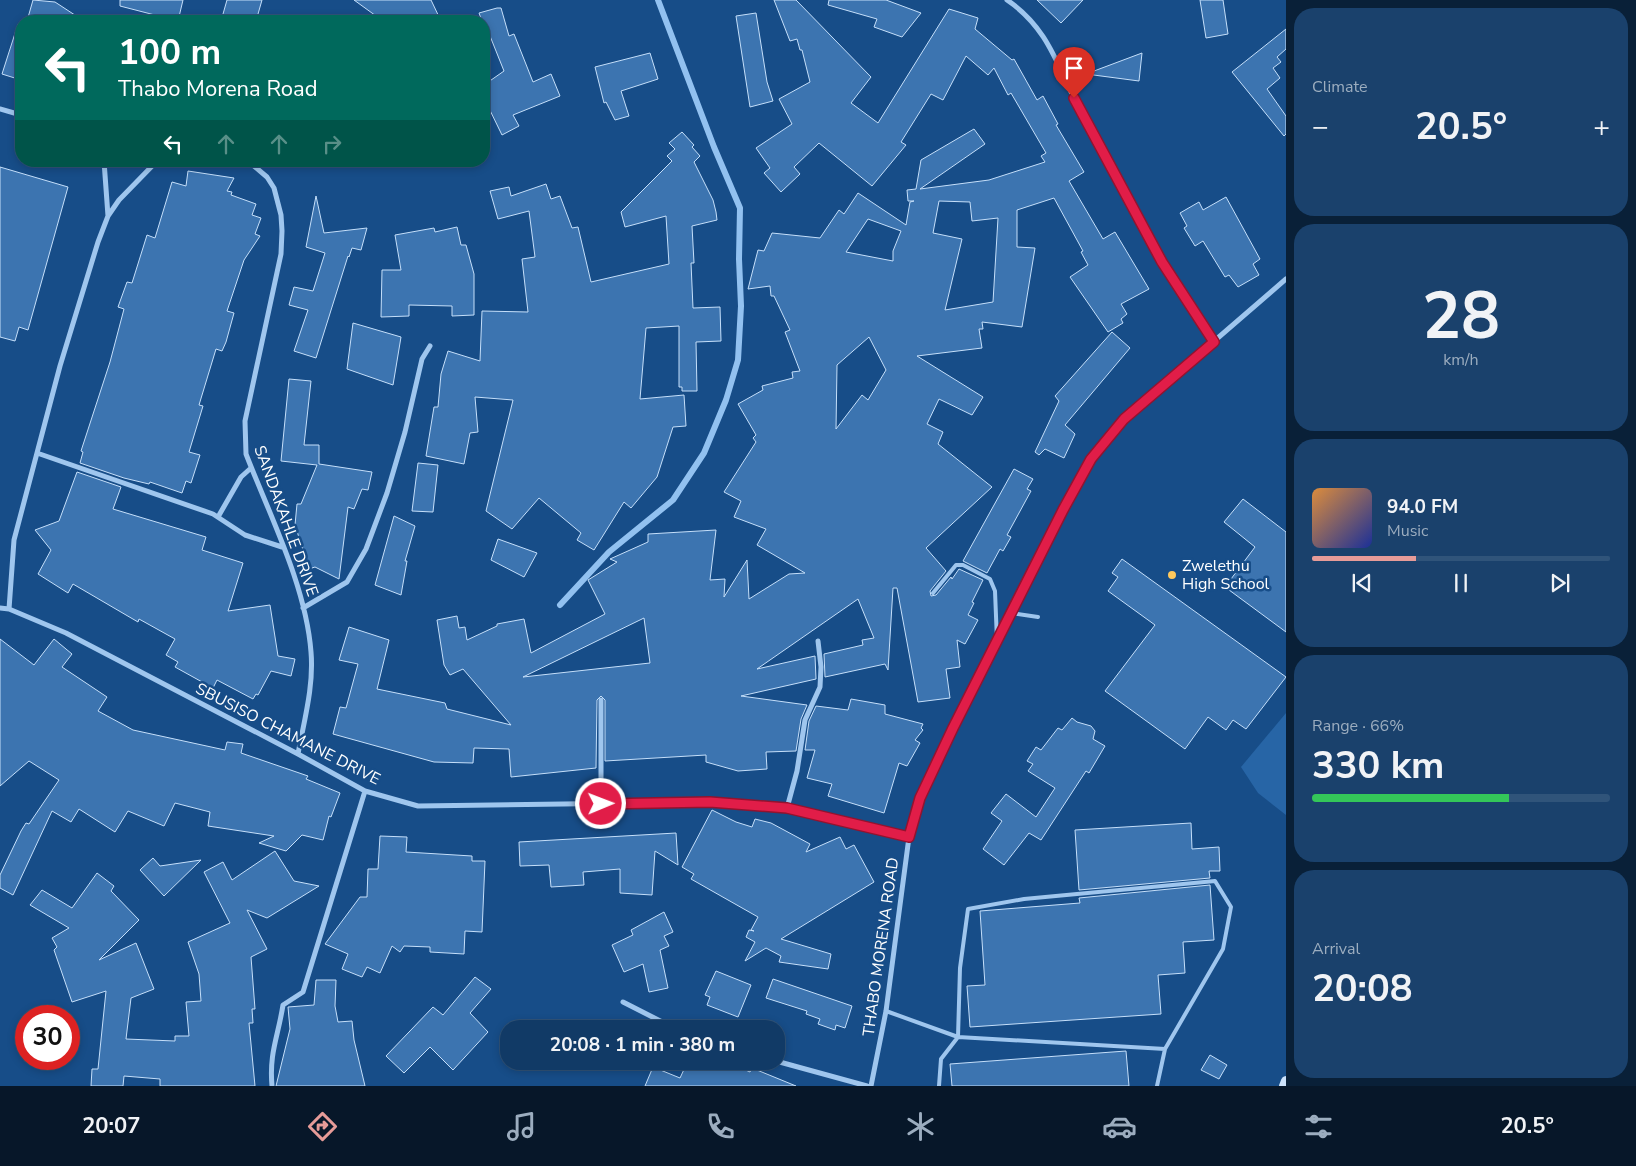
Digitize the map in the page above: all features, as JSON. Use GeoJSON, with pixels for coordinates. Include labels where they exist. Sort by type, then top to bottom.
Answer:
{"type":"FeatureCollection","features":[{"type":"Feature","properties":{"kind":"street"},"geometry":{"type":"LineString","coordinates":[[1007,0],[1027,16],[1052,48],[1074,98],[1162,262],[1214,342]]}},
{"type":"Feature","properties":{"kind":"street"},"geometry":{"type":"LineString","coordinates":[[0,109],[15,113]]}},
{"type":"Feature","properties":{"kind":"street"},"geometry":{"type":"LineString","coordinates":[[104,167],[108,216]]}},
{"type":"Feature","properties":{"kind":"street"},"geometry":{"type":"LineString","coordinates":[[9,608],[14,540],[36,453],[98,242],[108,216],[137,180],[151,167]]}},
{"type":"Feature","properties":{"kind":"street","name":"SANDAKAHLE DRIVE"},"geometry":{"type":"LineString","coordinates":[[255,167],[267,177],[274,188],[281,215],[282,231],[281,254],[245,420],[246,454],[303,608],[311,653],[311,676],[298,754]]}},
{"type":"Feature","properties":{"kind":"street","name":"THABO MORENA ROAD"},"geometry":{"type":"LineString","coordinates":[[871,1086],[886,1011],[909,837],[920,798],[1063,510],[1091,459],[1105,439],[1124,419],[1286,279]]}},
{"type":"Feature","properties":{"kind":"street"},"geometry":{"type":"LineString","coordinates":[[303,608],[347,582],[366,549],[387,493],[405,432],[422,360],[430,346]]}},
{"type":"Feature","properties":{"kind":"street"},"geometry":{"type":"LineString","coordinates":[[36,453],[218,517],[245,535],[282,547]]}},
{"type":"Feature","properties":{"kind":"street"},"geometry":{"type":"LineString","coordinates":[[218,517],[241,477],[251,468]]}},
{"type":"Feature","properties":{"kind":"street","name":"SBUSISO CHAMANE DRIVE"},"geometry":{"type":"LineString","coordinates":[[0,608],[9,608],[66,633],[298,754],[364,791],[418,806],[710,802],[787,808],[909,837]]}},
{"type":"Feature","properties":{"kind":"street"},"geometry":{"type":"LineString","coordinates":[[787,808],[797,771],[805,720],[820,687],[821,667],[818,641]]}},
{"type":"Feature","properties":{"kind":"street"},"geometry":{"type":"LineString","coordinates":[[601,700],[601,804]]}},
{"type":"Feature","properties":{"kind":"street"},"geometry":{"type":"LineString","coordinates":[[272,1086],[270,1065],[273,1047],[280,1028],[283,1005],[304,992],[364,791]]}},
{"type":"Feature","properties":{"kind":"street"},"geometry":{"type":"LineString","coordinates":[[624,1002],[659,1020]]}},
{"type":"Feature","properties":{"kind":"street"},"geometry":{"type":"LineString","coordinates":[[785,1063],[867,1086]]}},
{"type":"Feature","properties":{"kind":"street"},"geometry":{"type":"LineString","coordinates":[[1284,1086],[1286,1082]]}},
{"type":"Feature","properties":{"kind":"lane"},"geometry":{"type":"LineString","coordinates":[[933,593],[956,565],[963,565],[990,579],[995,592],[997,641]]}},
{"type":"Feature","properties":{"kind":"lane"},"geometry":{"type":"LineString","coordinates":[[1011,614],[1038,616]]}},
{"type":"Feature","properties":{"kind":"lane"},"geometry":{"type":"LineString","coordinates":[[939,1086],[941,1058],[958,1037],[960,968],[968,909],[1024,899],[1215,881],[1232,907],[1223,949],[1165,1049],[1157,1086]]}},
{"type":"Feature","properties":{"kind":"lane"},"geometry":{"type":"LineString","coordinates":[[886,1011],[958,1037],[1165,1049]]}},
{"type":"Feature","properties":{"kind":"shaded area"},"geometry":{"type":"Polygon","coordinates":[[[1286,713],[1286,815],[1258,793],[1241,767],[1286,713]]]}},
{"type":"Feature","properties":{"kind":"building"},"geometry":{"type":"Polygon","coordinates":[[[33,0],[55,2],[75,15],[29,15],[33,0]]]}},
{"type":"Feature","properties":{"kind":"building"},"geometry":{"type":"Polygon","coordinates":[[[120,0],[183,0],[179,15],[155,15],[120,6],[120,0]]]}},
{"type":"Feature","properties":{"kind":"building"},"geometry":{"type":"Polygon","coordinates":[[[227,0],[262,0],[258,15],[223,15],[227,0]]]}},
{"type":"Feature","properties":{"kind":"building"},"geometry":{"type":"Polygon","coordinates":[[[354,0],[431,0],[438,15],[375,15],[354,0]]]}},
{"type":"Feature","properties":{"kind":"building"},"geometry":{"type":"Polygon","coordinates":[[[774,0],[796,0],[871,77],[851,103],[878,123],[949,9],[978,18],[975,29],[1012,60],[1014,59],[1037,100],[1043,96],[1058,124],[1056,125],[1084,172],[1069,181],[1103,239],[1115,232],[1149,289],[1121,304],[1127,314],[1121,319],[1123,323],[1108,332],[1070,277],[1088,265],[1081,252],[1083,251],[1054,198],[1017,210],[1017,247],[1035,248],[1022,327],[982,322],[983,329],[979,329],[982,348],[917,356],[983,397],[972,415],[939,399],[927,424],[943,432],[938,444],[992,487],[926,548],[946,571],[930,591],[931,596],[936,595],[959,569],[983,580],[968,615],[978,620],[965,644],[957,640],[960,667],[946,669],[950,698],[918,702],[897,588],[893,588],[888,670],[885,664],[825,677],[824,654],[863,645],[862,640],[874,638],[858,599],[757,669],[815,656],[816,679],[741,696],[807,705],[801,719],[796,751],[766,752],[767,769],[738,771],[706,762],[706,755],[605,761],[605,700],[601,696],[597,700],[596,768],[511,777],[509,749],[474,748],[473,763],[434,762],[333,734],[340,707],[346,708],[358,664],[339,660],[349,627],[389,640],[377,689],[445,703],[447,709],[511,725],[463,669],[450,675],[444,665],[437,620],[457,616],[459,628],[465,627],[467,640],[497,626],[497,624],[524,619],[531,653],[605,614],[588,580],[617,562],[610,559],[648,542],[648,534],[716,530],[710,580],[725,579],[724,597],[747,560],[749,599],[789,574],[805,573],[757,545],[766,529],[734,517],[741,501],[724,492],[756,442],[753,438],[756,435],[738,404],[763,390],[762,386],[793,378],[792,372],[800,371],[785,332],[790,330],[774,296],[771,296],[770,286],[748,289],[758,250],[764,251],[772,233],[820,238],[839,210],[844,214],[858,193],[906,225],[910,202],[914,201],[908,201],[907,190],[916,189],[921,160],[974,129],[985,144],[920,189],[989,180],[1045,162],[1041,156],[1046,153],[1011,93],[1008,95],[994,68],[988,75],[966,56],[943,100],[931,94],[901,142],[906,145],[872,186],[819,143],[794,167],[800,174],[781,192],[764,173],[770,168],[756,148],[792,124],[779,99],[810,82],[802,50],[800,50],[797,39],[790,41],[774,0]],[[939,201],[933,233],[962,239],[945,310],[993,302],[998,218],[972,221],[970,202],[939,201]],[[868,219],[846,252],[893,261],[893,251],[901,231],[868,219]],[[869,337],[837,365],[836,429],[862,395],[868,400],[886,370],[869,337]],[[644,618],[523,677],[650,663],[644,618]]]}},
{"type":"Feature","properties":{"kind":"building"},"geometry":{"type":"Polygon","coordinates":[[[829,0],[886,0],[921,13],[902,37],[874,27],[877,19],[828,5],[829,0]]]}},
{"type":"Feature","properties":{"kind":"building"},"geometry":{"type":"Polygon","coordinates":[[[1037,0],[1083,0],[1061,23],[1037,0]]]}},
{"type":"Feature","properties":{"kind":"building"},"geometry":{"type":"Polygon","coordinates":[[[1200,0],[1223,0],[1228,34],[1206,38],[1200,0]]]}},
{"type":"Feature","properties":{"kind":"building"},"geometry":{"type":"Polygon","coordinates":[[[501,8],[509,36],[514,34],[533,82],[551,74],[560,96],[513,115],[519,126],[502,135],[490,110],[490,81],[504,71],[490,36],[490,15],[480,15],[479,13],[501,8]]]}},
{"type":"Feature","properties":{"kind":"building"},"geometry":{"type":"Polygon","coordinates":[[[756,13],[767,82],[773,101],[750,107],[736,16],[756,13]]]}},
{"type":"Feature","properties":{"kind":"building"},"geometry":{"type":"Polygon","coordinates":[[[1286,29],[1286,49],[1277,57],[1281,62],[1273,68],[1280,78],[1267,89],[1286,116],[1286,134],[1284,136],[1232,72],[1286,29]]]}},
{"type":"Feature","properties":{"kind":"building"},"geometry":{"type":"Polygon","coordinates":[[[15,33],[15,78],[2,74],[15,33]]]}},
{"type":"Feature","properties":{"kind":"building"},"geometry":{"type":"Polygon","coordinates":[[[650,53],[658,79],[621,91],[629,116],[615,120],[606,102],[604,103],[595,67],[650,53]]]}},
{"type":"Feature","properties":{"kind":"building"},"geometry":{"type":"Polygon","coordinates":[[[1142,53],[1139,81],[1086,74],[1142,53]]]}},
{"type":"Feature","properties":{"kind":"building"},"geometry":{"type":"Polygon","coordinates":[[[682,132],[694,145],[692,147],[700,156],[694,162],[713,200],[717,220],[692,226],[694,263],[691,263],[693,308],[720,307],[721,341],[696,342],[697,391],[682,391],[682,387],[679,387],[679,326],[646,328],[640,399],[684,395],[686,426],[673,427],[657,477],[631,508],[624,502],[594,550],[577,540],[581,533],[539,498],[512,529],[486,511],[513,400],[475,397],[478,432],[470,433],[464,464],[426,456],[434,407],[438,407],[441,374],[448,351],[480,361],[482,311],[528,312],[522,259],[535,257],[529,211],[498,219],[490,191],[509,187],[511,196],[546,184],[551,199],[560,196],[572,228],[578,227],[591,282],[669,264],[666,216],[625,227],[621,212],[672,161],[667,156],[675,149],[669,143],[682,132]]]}},
{"type":"Feature","properties":{"kind":"building"},"geometry":{"type":"Polygon","coordinates":[[[0,167],[68,187],[28,330],[19,327],[15,341],[0,337],[0,167]]]}},
{"type":"Feature","properties":{"kind":"building"},"geometry":{"type":"Polygon","coordinates":[[[188,171],[234,178],[227,191],[232,192],[231,195],[256,204],[252,215],[261,218],[255,234],[260,236],[244,260],[227,311],[234,313],[226,342],[222,351],[216,349],[199,405],[203,406],[189,452],[200,455],[191,483],[186,481],[182,493],[150,482],[149,484],[124,478],[80,463],[83,452],[81,451],[110,362],[124,309],[118,307],[127,282],[132,283],[147,235],[155,238],[172,182],[186,186],[188,171]]]}},
{"type":"Feature","properties":{"kind":"building"},"geometry":{"type":"Polygon","coordinates":[[[316,196],[324,233],[367,228],[361,250],[352,248],[348,256],[316,358],[294,351],[308,310],[289,305],[294,287],[313,291],[325,253],[306,247],[316,196]]]}},
{"type":"Feature","properties":{"kind":"building"},"geometry":{"type":"Polygon","coordinates":[[[1226,197],[1260,259],[1253,264],[1259,275],[1238,287],[1229,275],[1225,277],[1203,241],[1195,246],[1184,228],[1187,226],[1180,213],[1199,202],[1203,210],[1226,197]]]}},
{"type":"Feature","properties":{"kind":"building"},"geometry":{"type":"Polygon","coordinates":[[[457,227],[461,245],[466,245],[474,274],[474,315],[452,316],[452,306],[409,305],[409,316],[381,317],[382,270],[401,270],[395,235],[434,228],[435,232],[457,227]]]}},
{"type":"Feature","properties":{"kind":"building"},"geometry":{"type":"Polygon","coordinates":[[[353,323],[401,337],[393,385],[347,369],[353,323]]]}},
{"type":"Feature","properties":{"kind":"building"},"geometry":{"type":"Polygon","coordinates":[[[1112,332],[1130,348],[1065,425],[1075,434],[1064,458],[1045,449],[1039,455],[1035,452],[1059,401],[1055,396],[1112,332]]]}},
{"type":"Feature","properties":{"kind":"building"},"geometry":{"type":"Polygon","coordinates":[[[289,379],[311,381],[304,445],[319,445],[319,464],[372,472],[368,490],[362,489],[354,509],[348,507],[339,579],[315,567],[309,569],[295,525],[297,504],[301,504],[317,465],[281,461],[289,379]]]}},
{"type":"Feature","properties":{"kind":"building"},"geometry":{"type":"Polygon","coordinates":[[[418,463],[438,465],[433,512],[412,511],[418,463]]]}},
{"type":"Feature","properties":{"kind":"building"},"geometry":{"type":"Polygon","coordinates":[[[1014,469],[1033,479],[1027,489],[1031,491],[1007,535],[1011,537],[1003,551],[1000,549],[987,573],[963,561],[1014,469]]]}},
{"type":"Feature","properties":{"kind":"building"},"geometry":{"type":"Polygon","coordinates":[[[77,472],[121,487],[113,509],[206,537],[202,550],[243,563],[228,611],[270,605],[278,656],[295,659],[291,676],[271,671],[258,695],[256,694],[253,699],[217,680],[213,688],[175,667],[178,662],[166,655],[175,639],[139,619],[138,622],[73,584],[68,593],[38,574],[51,550],[35,530],[59,521],[77,472]]]}},
{"type":"Feature","properties":{"kind":"building"},"geometry":{"type":"Polygon","coordinates":[[[1243,499],[1286,532],[1286,632],[1225,587],[1255,547],[1224,522],[1243,499]]]}},
{"type":"Feature","properties":{"kind":"building"},"geometry":{"type":"Polygon","coordinates":[[[394,516],[415,526],[405,561],[407,561],[401,595],[375,585],[394,516]]]}},
{"type":"Feature","properties":{"kind":"building"},"geometry":{"type":"Polygon","coordinates":[[[498,539],[537,553],[524,577],[491,560],[498,539]]]}},
{"type":"Feature","properties":{"kind":"building"},"geometry":{"type":"Polygon","coordinates":[[[1122,559],[1286,677],[1246,729],[1233,720],[1226,730],[1208,717],[1185,749],[1105,691],[1155,625],[1108,591],[1118,577],[1112,573],[1122,559]]]}},
{"type":"Feature","properties":{"kind":"building"},"geometry":{"type":"Polygon","coordinates":[[[0,639],[34,665],[54,639],[72,654],[62,667],[107,697],[98,711],[133,730],[225,750],[227,742],[243,744],[241,753],[308,776],[306,779],[340,793],[331,817],[329,816],[323,840],[302,835],[286,851],[259,843],[274,836],[208,826],[210,812],[175,803],[164,826],[128,811],[115,832],[79,809],[71,822],[52,811],[13,895],[0,888],[0,875],[21,831],[26,823],[29,824],[59,780],[29,761],[0,786],[0,639]]]}},
{"type":"Feature","properties":{"kind":"building"},"geometry":{"type":"Polygon","coordinates":[[[851,699],[885,705],[885,714],[923,724],[921,728],[923,730],[915,740],[920,743],[907,766],[899,763],[884,813],[828,796],[832,784],[807,778],[815,750],[805,750],[809,721],[816,706],[848,710],[851,699]]]}},
{"type":"Feature","properties":{"kind":"building"},"geometry":{"type":"Polygon","coordinates":[[[1072,718],[1077,722],[1091,726],[1095,731],[1093,739],[1105,746],[1089,773],[1086,771],[1041,840],[1029,833],[1004,865],[983,849],[1002,821],[991,813],[1006,794],[1036,817],[1055,788],[1028,771],[1033,764],[1027,761],[1036,747],[1041,750],[1058,728],[1062,730],[1072,718]]]}},
{"type":"Feature","properties":{"kind":"building"},"geometry":{"type":"Polygon","coordinates":[[[712,810],[736,822],[752,827],[755,819],[771,823],[810,844],[806,852],[840,837],[846,849],[854,845],[874,882],[781,939],[831,954],[828,969],[779,962],[781,956],[766,948],[745,961],[755,942],[746,937],[749,930],[754,931],[751,930],[758,917],[691,879],[694,874],[682,867],[712,810]]]}},
{"type":"Feature","properties":{"kind":"building"},"geometry":{"type":"Polygon","coordinates":[[[1191,823],[1192,849],[1219,847],[1220,871],[1209,871],[1210,878],[1079,890],[1075,830],[1191,823]]]}},
{"type":"Feature","properties":{"kind":"building"},"geometry":{"type":"Polygon","coordinates":[[[676,833],[678,865],[655,851],[652,895],[620,893],[620,869],[583,872],[584,885],[551,887],[549,865],[520,866],[519,842],[676,833]]]}},
{"type":"Feature","properties":{"kind":"building"},"geometry":{"type":"Polygon","coordinates":[[[380,836],[407,837],[406,852],[472,856],[472,861],[485,861],[482,932],[465,931],[464,954],[430,952],[430,947],[404,946],[400,952],[392,946],[380,973],[367,967],[362,977],[342,969],[348,954],[325,944],[360,897],[367,897],[368,869],[378,869],[380,836]]]}},
{"type":"Feature","properties":{"kind":"building"},"geometry":{"type":"Polygon","coordinates":[[[275,851],[294,881],[319,886],[267,918],[247,910],[267,949],[251,957],[255,1009],[252,1009],[253,1023],[249,1023],[255,1086],[160,1086],[160,1079],[124,1076],[123,1086],[91,1086],[92,1069],[98,1069],[106,991],[72,1002],[54,950],[57,947],[52,938],[69,928],[30,905],[42,890],[72,908],[97,873],[114,886],[111,891],[139,920],[99,960],[136,943],[154,989],[131,998],[126,1039],[175,1041],[175,1036],[189,1036],[186,1002],[201,1001],[199,974],[188,942],[230,923],[204,872],[223,862],[232,880],[275,851]]]}},
{"type":"Feature","properties":{"kind":"building"},"geometry":{"type":"Polygon","coordinates":[[[153,858],[160,866],[201,860],[164,896],[140,870],[153,858]]]}},
{"type":"Feature","properties":{"kind":"building"},"geometry":{"type":"Polygon","coordinates":[[[1210,885],[1214,940],[1183,942],[1185,973],[1158,975],[1161,1014],[970,1027],[967,986],[985,985],[980,911],[1080,903],[1079,898],[1210,885]]]}},
{"type":"Feature","properties":{"kind":"building"},"geometry":{"type":"Polygon","coordinates":[[[664,912],[673,932],[664,936],[669,946],[660,950],[668,988],[649,992],[643,964],[624,972],[612,945],[633,935],[631,930],[664,912]]]}},
{"type":"Feature","properties":{"kind":"building"},"geometry":{"type":"Polygon","coordinates":[[[716,971],[751,985],[738,1017],[707,1005],[710,997],[705,995],[716,971]]]}},
{"type":"Feature","properties":{"kind":"building"},"geometry":{"type":"Polygon","coordinates":[[[475,977],[491,989],[470,1013],[488,1032],[453,1070],[430,1047],[404,1073],[386,1056],[433,1007],[443,1015],[475,977]]]}},
{"type":"Feature","properties":{"kind":"building"},"geometry":{"type":"Polygon","coordinates":[[[773,979],[852,1006],[845,1028],[836,1025],[835,1030],[818,1024],[820,1019],[806,1014],[807,1011],[766,998],[773,979]]]}},
{"type":"Feature","properties":{"kind":"building"},"geometry":{"type":"Polygon","coordinates":[[[316,980],[336,980],[335,1006],[338,1022],[352,1021],[354,1040],[365,1086],[276,1086],[290,1029],[288,1007],[314,1005],[316,980]]]}},
{"type":"Feature","properties":{"kind":"building"},"geometry":{"type":"Polygon","coordinates":[[[1126,1051],[1129,1086],[952,1086],[950,1064],[1126,1051]]]}},
{"type":"Feature","properties":{"kind":"building"},"geometry":{"type":"Polygon","coordinates":[[[1210,1055],[1227,1065],[1219,1079],[1201,1070],[1210,1055]]]}},
{"type":"Feature","properties":{"kind":"building"},"geometry":{"type":"Polygon","coordinates":[[[652,1070],[660,1070],[680,1078],[684,1070],[746,1070],[750,1072],[751,1070],[757,1070],[796,1086],[645,1086],[652,1070]]]}},
{"type":"Feature","properties":{"kind":"waterway"},"geometry":{"type":"LineString","coordinates":[[560,605],[609,552],[673,500],[704,453],[726,400],[738,360],[741,306],[739,259],[740,208],[714,147],[658,0]]}},
{"type":"Feature","properties":{"kind":"place","name":"Zwelethu High School"},"geometry":{"type":"Point","coordinates":[1172,575]}},
{"type":"Feature","properties":{"kind":"route"},"geometry":{"type":"LineString","coordinates":[[601,804],[710,802],[787,808],[909,837],[920,798],[953,728],[1063,510],[1091,459],[1105,439],[1124,419],[1214,342],[1162,262],[1074,98]]}}]}
